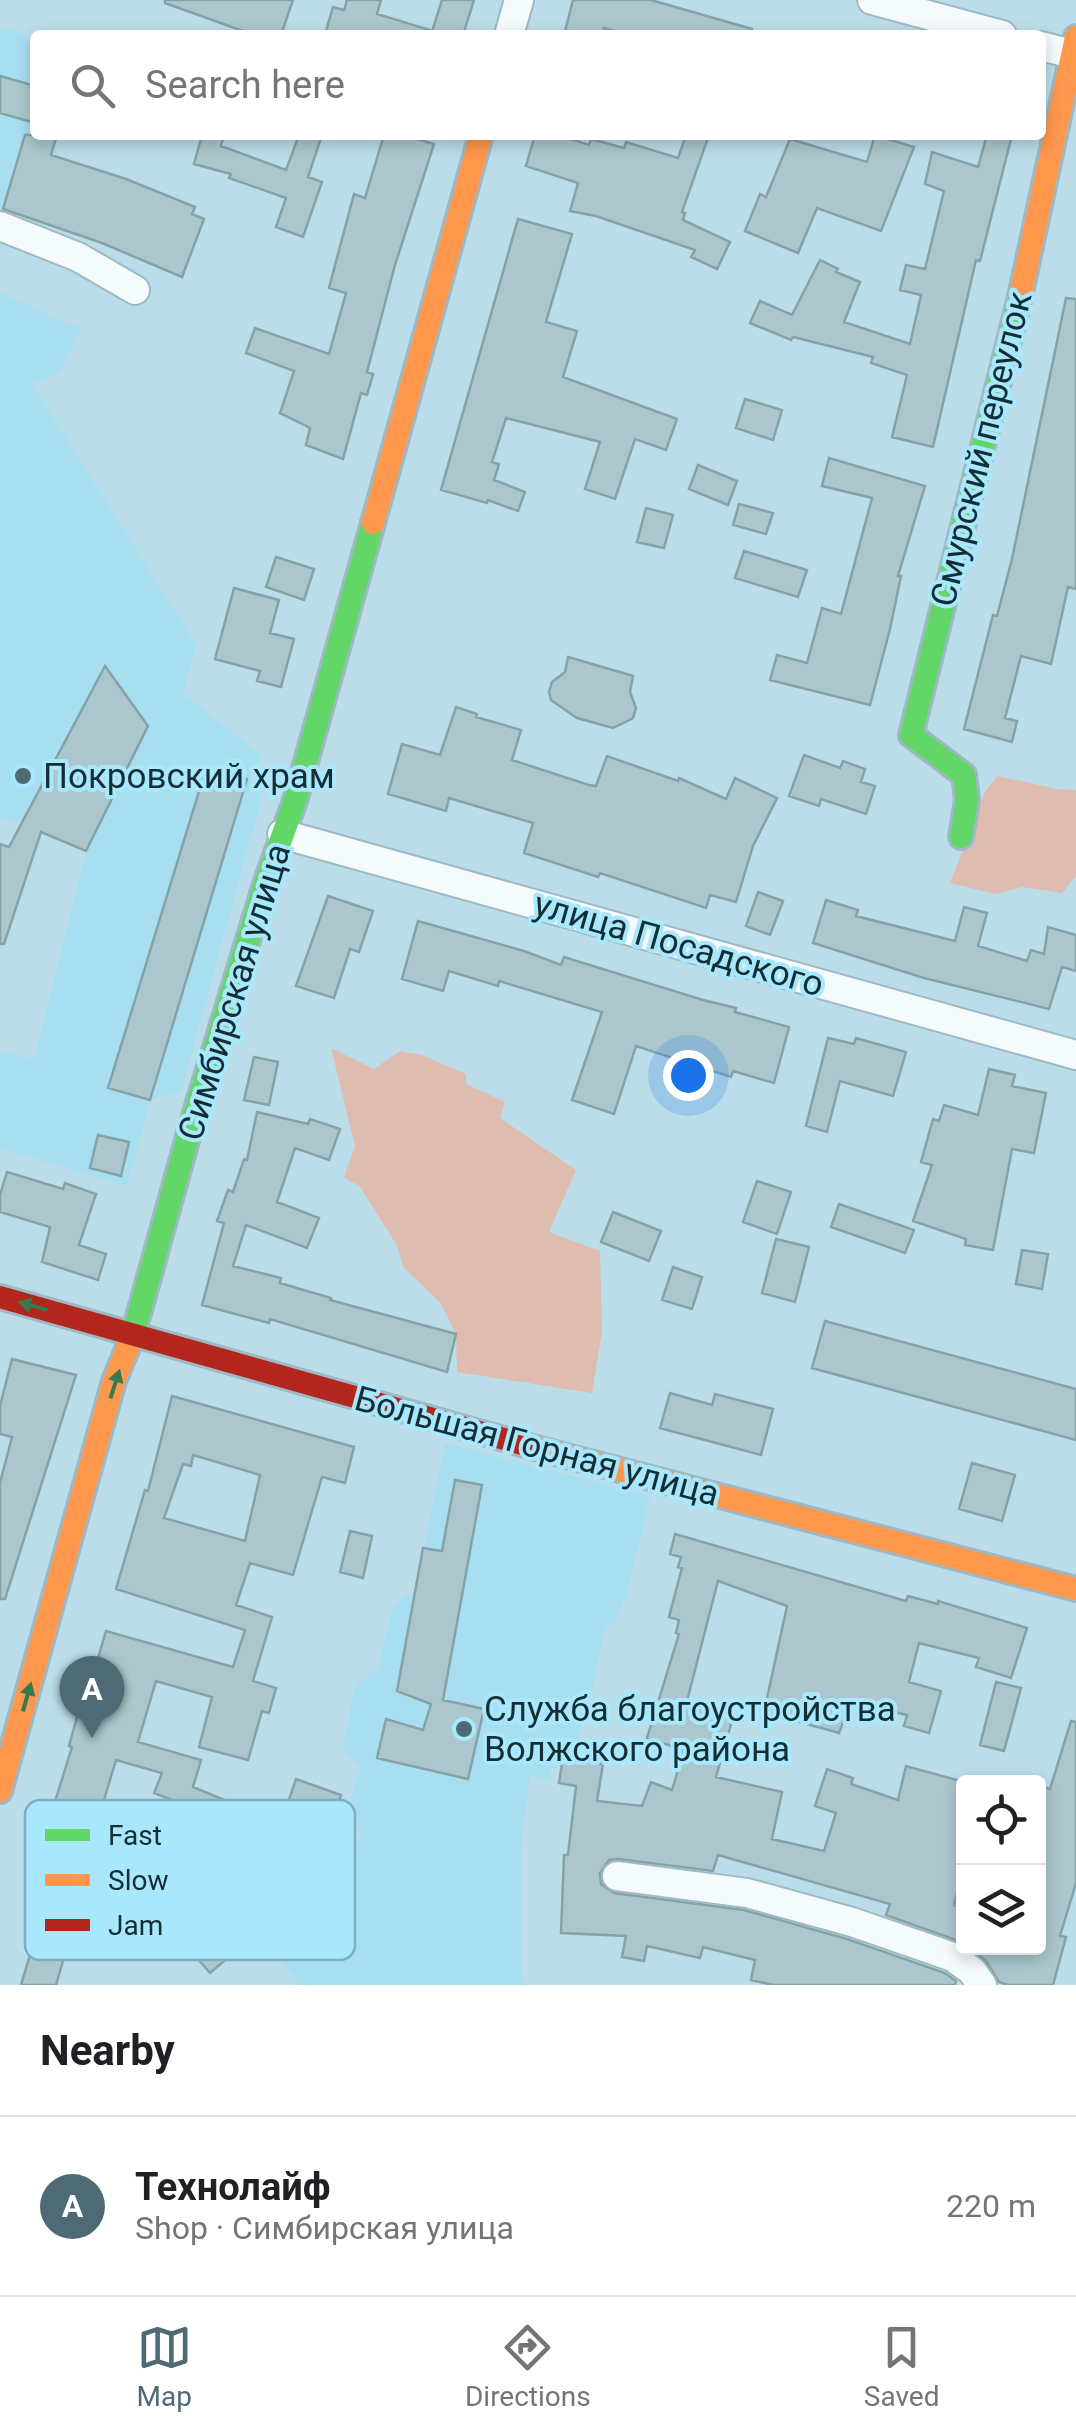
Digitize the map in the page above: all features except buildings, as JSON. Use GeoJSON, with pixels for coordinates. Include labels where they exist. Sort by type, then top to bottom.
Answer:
{"type":"FeatureCollection","features":[{"type":"Feature","properties":{"kind":"street"},"geometry":{"type":"LineString","coordinates":[[510,30],[519,0]]}},
{"type":"Feature","properties":{"kind":"street"},"geometry":{"type":"LineString","coordinates":[[872,0],[983,30]]}},
{"type":"Feature","properties":{"kind":"street"},"geometry":{"type":"LineString","coordinates":[[1046,46],[1074,49]]}},
{"type":"Feature","properties":{"kind":"street","name":"Смурский переулок"},"geometry":{"type":"LineString","coordinates":[[961,837],[967,800],[964,775],[911,734],[1032,248],[1074,49]]}},
{"type":"Feature","properties":{"kind":"street","name":"Симбирская улица"},"geometry":{"type":"LineString","coordinates":[[0,1790],[114,1381],[133,1334],[191,1126],[308,756],[480,140]]}},
{"type":"Feature","properties":{"kind":"street"},"geometry":{"type":"LineString","coordinates":[[0,226],[78,257],[135,290]]}},
{"type":"Feature","properties":{"kind":"street","name":"улица Посадского"},"geometry":{"type":"LineString","coordinates":[[282,834],[1076,1055]]}},
{"type":"Feature","properties":{"kind":"street","name":"Большая Горная улица"},"geometry":{"type":"LineString","coordinates":[[0,1297],[538,1448],[1076,1589]]}},
{"type":"Feature","properties":{"kind":"street"},"geometry":{"type":"LineString","coordinates":[[617,1876],[747,1894],[852,1922],[953,1957],[982,1985]]}},
{"type":"Feature","properties":{"kind":"shaded area"},"geometry":{"type":"Polygon","coordinates":[[[0,26],[30,37],[30,140],[56,140],[30,227],[0,217],[0,26]]]}},
{"type":"Feature","properties":{"kind":"shaded area"},"geometry":{"type":"Polygon","coordinates":[[[0,292],[81,329],[59,373],[32,384],[196,644],[183,693],[262,756],[248,779],[261,787],[260,804],[181,1092],[150,1100],[127,1186],[0,1148],[0,1051],[34,1059],[86,851],[105,667],[21,824],[0,817],[0,292]]]}},
{"type":"Feature","properties":{"kind":"shaded area"},"geometry":{"type":"Polygon","coordinates":[[[997,776],[1076,790],[1076,876],[1062,893],[1022,887],[995,894],[950,883],[985,792],[997,776]]]}},
{"type":"Feature","properties":{"kind":"shaded area"},"geometry":{"type":"Polygon","coordinates":[[[331,1048],[374,1069],[400,1051],[422,1055],[466,1074],[466,1084],[505,1102],[500,1118],[576,1170],[549,1232],[600,1251],[602,1331],[592,1393],[457,1372],[456,1334],[440,1302],[404,1268],[396,1244],[360,1187],[344,1177],[355,1146],[331,1048]]]}},
{"type":"Feature","properties":{"kind":"shaded area","name":"Служба благоустройства Волжского района"},"geometry":{"type":"Polygon","coordinates":[[[445,1443],[650,1496],[626,1594],[616,1623],[606,1626],[588,1708],[571,1757],[554,1755],[549,1779],[530,1776],[521,1844],[521,1980],[526,1985],[300,1985],[280,1960],[355,1960],[355,1847],[360,1838],[352,1792],[361,1767],[343,1751],[354,1689],[378,1667],[392,1609],[405,1594],[414,1597],[445,1443]]]}},
{"type":"Feature","properties":{"kind":"traffic: fast"},"geometry":{"type":"LineString","coordinates":[[961,837],[967,800],[964,775],[911,735],[1020,297]]}},
{"type":"Feature","properties":{"kind":"traffic: fast"},"geometry":{"type":"LineString","coordinates":[[133,1335],[191,1126],[266,881],[295,801],[373,523]]}},
{"type":"Feature","properties":{"kind":"traffic: slow"},"geometry":{"type":"LineString","coordinates":[[1020,297],[1076,37]]}},
{"type":"Feature","properties":{"kind":"traffic: slow"},"geometry":{"type":"LineString","coordinates":[[373,523],[480,140]]}},
{"type":"Feature","properties":{"kind":"traffic: slow"},"geometry":{"type":"LineString","coordinates":[[0,1791],[114,1381],[133,1335]]}},
{"type":"Feature","properties":{"kind":"traffic: slow"},"geometry":{"type":"LineString","coordinates":[[536,1448],[1076,1589]]}},
{"type":"Feature","properties":{"kind":"traffic: jam"},"geometry":{"type":"LineString","coordinates":[[0,1297],[536,1448]]}},
{"type":"Feature","properties":{"kind":"place","name":"Покровский храм"},"geometry":{"type":"Point","coordinates":[23,776]}},
{"type":"Feature","properties":{"kind":"place","name":"Служба благоустройства Волжского района"},"geometry":{"type":"Point","coordinates":[464,1729]}},
{"type":"Feature","properties":{"kind":"place","name":"Технолайф"},"geometry":{"type":"Point","coordinates":[92,1738]}}]}
